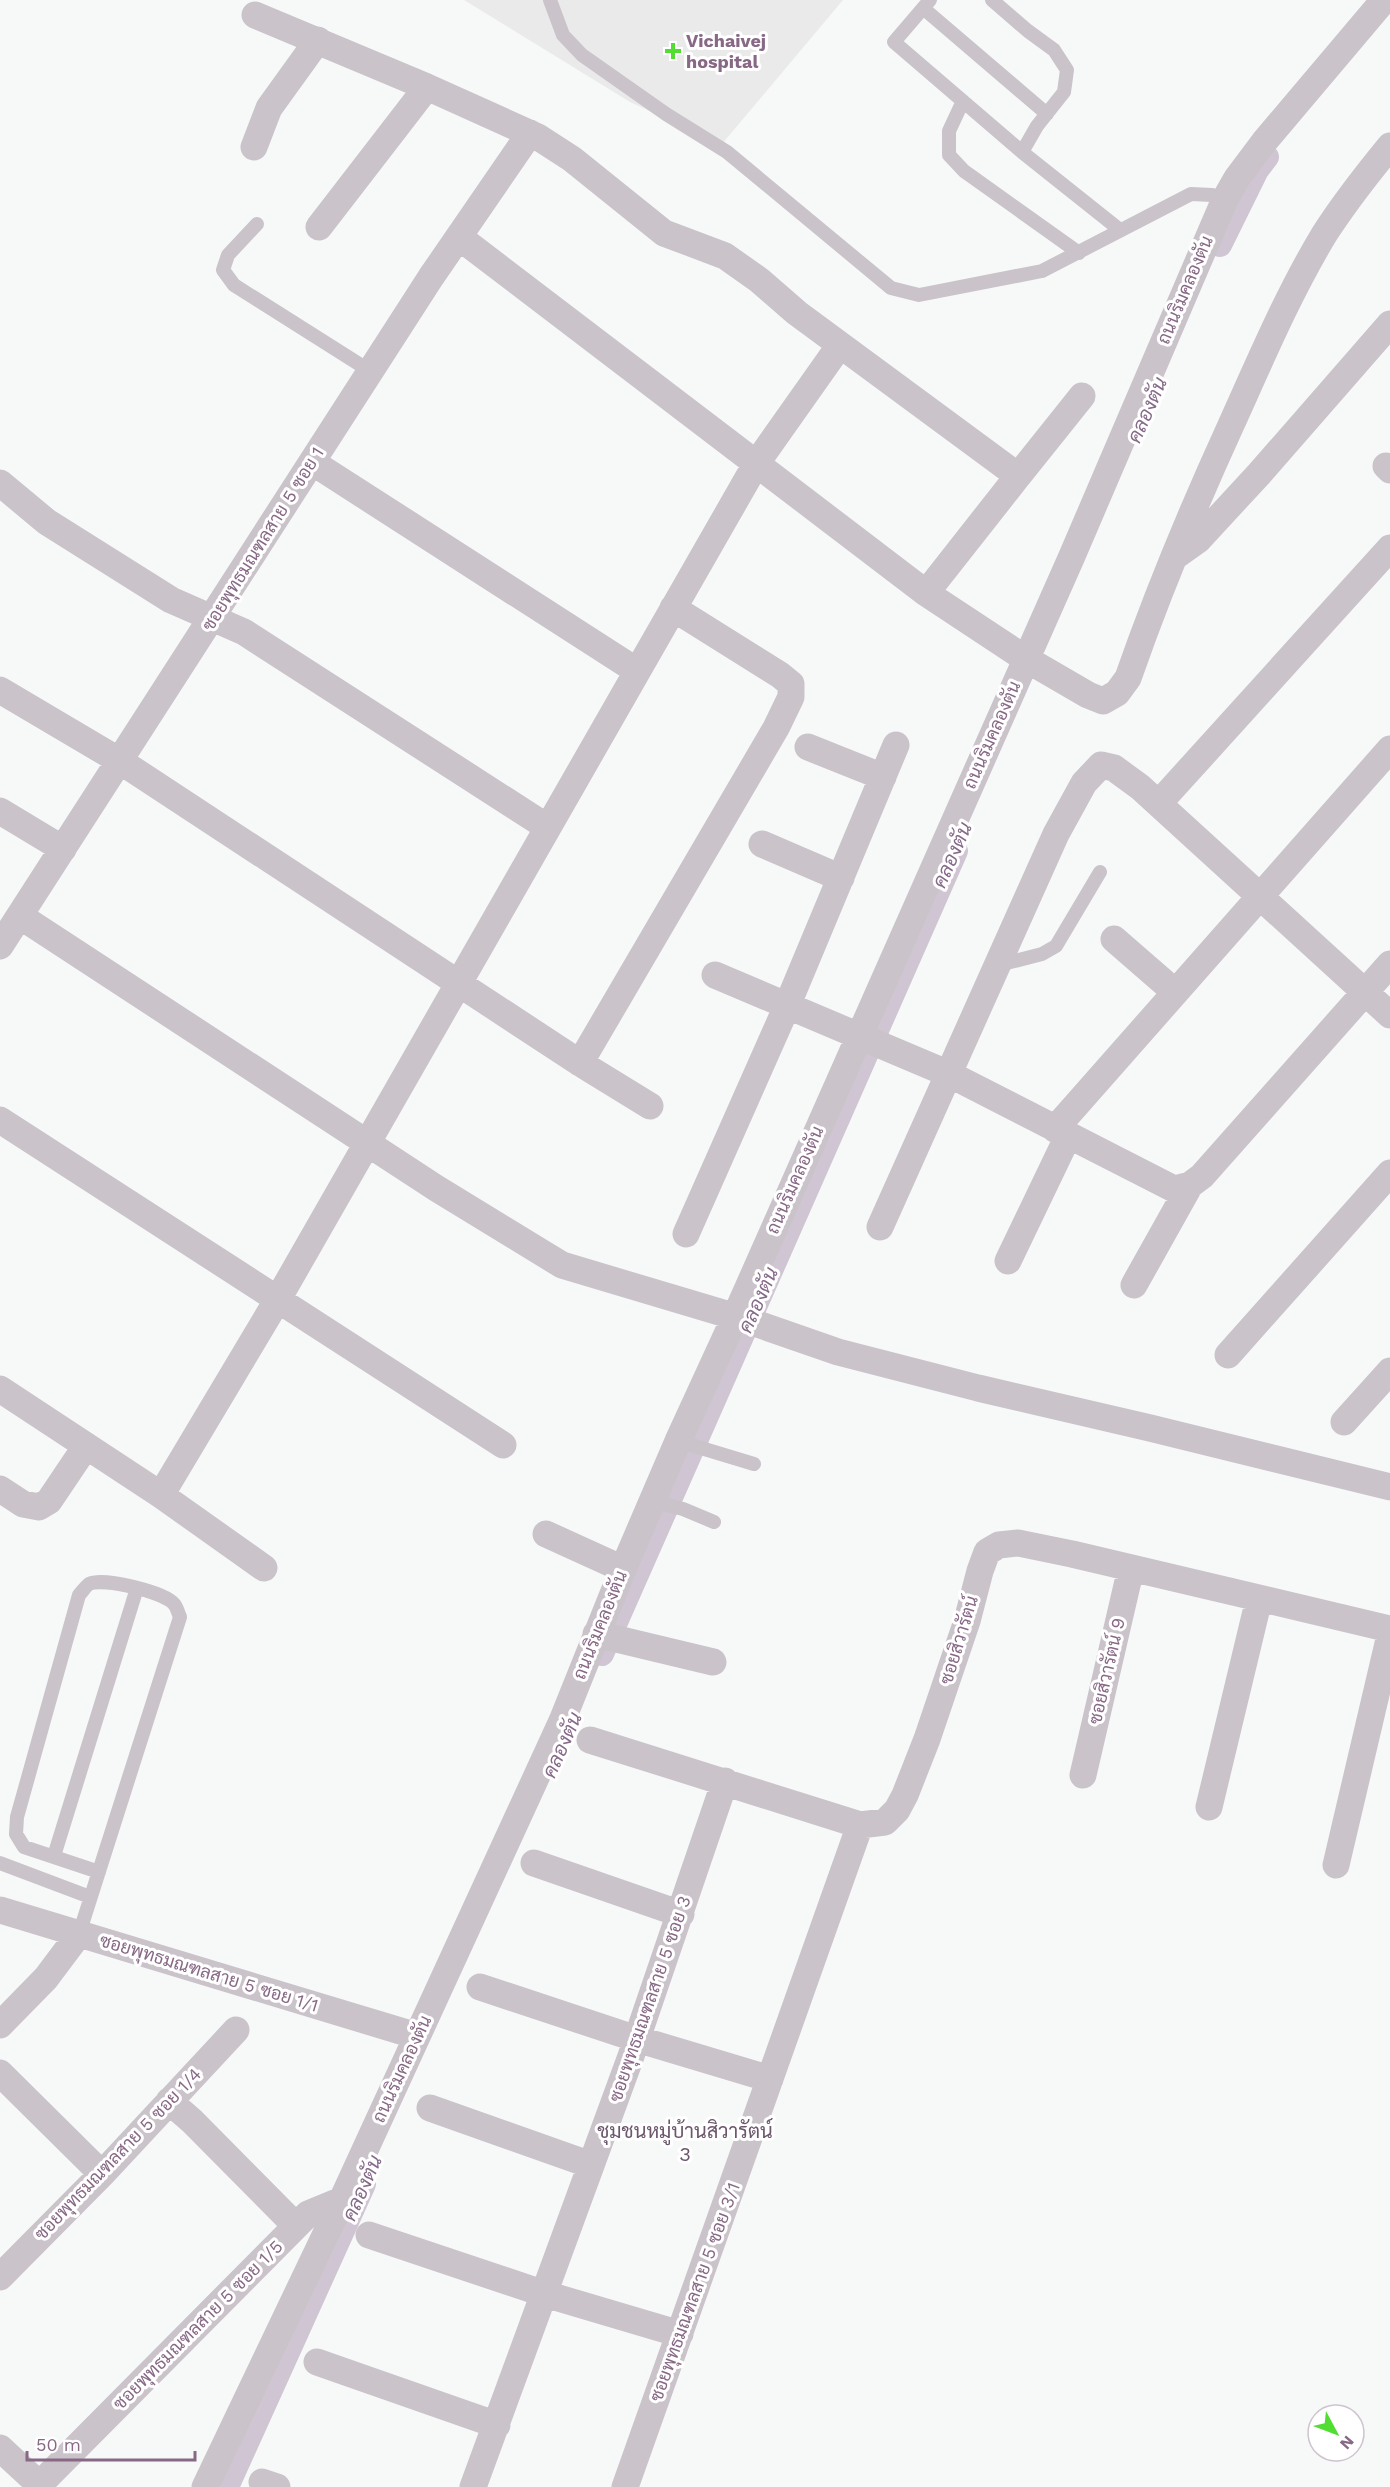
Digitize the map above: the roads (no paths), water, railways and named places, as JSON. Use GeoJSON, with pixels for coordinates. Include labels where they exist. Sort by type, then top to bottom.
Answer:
{"type":"FeatureCollection","features":[{"type":"Feature","properties":{"kind":"street","name":"ถนนริมคลองตัน"},"geometry":{"type":"LineString","coordinates":[[205,2487],[342,2200],[562,1721],[608,1637],[623,1569],[657,1502],[682,1442],[748,1321],[1225,199],[1237,178],[1264,142],[1384,0]]}},
{"type":"Feature","properties":{"kind":"street"},"geometry":{"type":"LineString","coordinates":[[255,15],[318,40],[530,133],[572,159],[664,232],[725,256],[759,280],[797,313],[1018,476]]}},
{"type":"Feature","properties":{"kind":"street"},"geometry":{"type":"LineString","coordinates":[[254,147],[269,108],[318,40]]}},
{"type":"Feature","properties":{"kind":"street"},"geometry":{"type":"LineString","coordinates":[[319,227],[427,87]]}},
{"type":"Feature","properties":{"kind":"street","name":"ซอยพุทธมณฑลสาย 5 ซอย 1"},"geometry":{"type":"LineString","coordinates":[[0,946],[214,618],[370,371],[530,133]]}},
{"type":"Feature","properties":{"kind":"street"},"geometry":{"type":"LineString","coordinates":[[459,237],[926,594],[1030,661],[1103,701],[1117,693],[1128,678],[1174,557],[1243,397],[1298,283],[1359,182],[1390,146]]}},
{"type":"Feature","properties":{"kind":"street"},"geometry":{"type":"LineString","coordinates":[[1174,557],[1197,540],[1259,474],[1390,324]]}},
{"type":"Feature","properties":{"kind":"street"},"geometry":{"type":"LineString","coordinates":[[161,1495],[278,1299],[756,464],[840,345]]}},
{"type":"Feature","properties":{"kind":"street"},"geometry":{"type":"LineString","coordinates":[[926,594],[1082,396]]}},
{"type":"Feature","properties":{"kind":"street"},"geometry":{"type":"LineString","coordinates":[[312,462],[637,671]]}},
{"type":"Feature","properties":{"kind":"street"},"geometry":{"type":"LineString","coordinates":[[0,483],[47,522],[171,600],[244,632],[547,827]]}},
{"type":"Feature","properties":{"kind":"street"},"geometry":{"type":"LineString","coordinates":[[1158,803],[1390,548]]}},
{"type":"Feature","properties":{"kind":"street"},"geometry":{"type":"LineString","coordinates":[[580,1063],[776,728],[791,697],[791,684],[780,675],[673,608]]}},
{"type":"Feature","properties":{"kind":"street"},"geometry":{"type":"LineString","coordinates":[[0,690],[120,760],[580,1063],[650,1106]]}},
{"type":"Feature","properties":{"kind":"street"},"geometry":{"type":"LineString","coordinates":[[686,1234],[787,1005],[896,745]]}},
{"type":"Feature","properties":{"kind":"street"},"geometry":{"type":"LineString","coordinates":[[808,747],[883,777]]}},
{"type":"Feature","properties":{"kind":"street"},"geometry":{"type":"LineString","coordinates":[[1008,1261],[1061,1132],[1175,992],[1390,749]]}},
{"type":"Feature","properties":{"kind":"street"},"geometry":{"type":"LineString","coordinates":[[880,1227],[1056,834],[1084,783],[1101,765],[1114,768],[1158,803],[1390,1015]]}},
{"type":"Feature","properties":{"kind":"street"},"geometry":{"type":"LineString","coordinates":[[0,810],[63,849]]}},
{"type":"Feature","properties":{"kind":"street"},"geometry":{"type":"LineString","coordinates":[[762,844],[841,878]]}},
{"type":"Feature","properties":{"kind":"street"},"geometry":{"type":"LineString","coordinates":[[20,916],[366,1142],[562,1265],[748,1321],[838,1352],[1390,1487]]}},
{"type":"Feature","properties":{"kind":"street"},"geometry":{"type":"LineString","coordinates":[[1114,939],[1175,992]]}},
{"type":"Feature","properties":{"kind":"street"},"geometry":{"type":"LineString","coordinates":[[715,975],[949,1074],[1174,1189],[1190,1185],[1202,1176],[1390,964]]}},
{"type":"Feature","properties":{"kind":"street"},"geometry":{"type":"LineString","coordinates":[[0,1120],[503,1445]]}},
{"type":"Feature","properties":{"kind":"street"},"geometry":{"type":"LineString","coordinates":[[1228,1355],[1390,1173]]}},
{"type":"Feature","properties":{"kind":"street"},"geometry":{"type":"LineString","coordinates":[[1134,1285],[1190,1185]]}},
{"type":"Feature","properties":{"kind":"street"},"geometry":{"type":"LineString","coordinates":[[1344,1422],[1390,1371]]}},
{"type":"Feature","properties":{"kind":"street"},"geometry":{"type":"LineString","coordinates":[[0,1389],[161,1495],[264,1568]]}},
{"type":"Feature","properties":{"kind":"street"},"geometry":{"type":"LineString","coordinates":[[0,1489],[23,1504],[39,1507],[49,1501],[86,1446]]}},
{"type":"Feature","properties":{"kind":"street"},"geometry":{"type":"LineString","coordinates":[[546,1534],[623,1569]]}},
{"type":"Feature","properties":{"kind":"street","name":"ซอยสิวารัตน์"},"geometry":{"type":"LineString","coordinates":[[860,1825],[885,1822],[897,1810],[905,1795],[927,1739],[967,1621],[987,1552],[999,1545],[1018,1544],[1131,1568],[1390,1629]]}},
{"type":"Feature","properties":{"kind":"street","name":"ซอยสิวารัตน์ 9"},"geometry":{"type":"LineString","coordinates":[[1083,1775],[1131,1568]]}},
{"type":"Feature","properties":{"kind":"street"},"geometry":{"type":"LineString","coordinates":[[1209,1806],[1259,1599]]}},
{"type":"Feature","properties":{"kind":"street"},"geometry":{"type":"LineString","coordinates":[[1336,1865],[1390,1635]]}},
{"type":"Feature","properties":{"kind":"street"},"geometry":{"type":"LineString","coordinates":[[608,1637],[713,1662]]}},
{"type":"Feature","properties":{"kind":"street"},"geometry":{"type":"LineString","coordinates":[[590,1740],[860,1825]]}},
{"type":"Feature","properties":{"kind":"street","name":"ซอยพุทธมณฑลสาย 5 ซอย 3"},"geometry":{"type":"LineString","coordinates":[[473,2487],[637,2038],[725,1781]]}},
{"type":"Feature","properties":{"kind":"street","name":"ซอยพุทธมณฑลสาย 5 ซอย 3/1"},"geometry":{"type":"LineString","coordinates":[[625,2487],[860,1825]]}},
{"type":"Feature","properties":{"kind":"street"},"geometry":{"type":"LineString","coordinates":[[534,1863],[681,1914]]}},
{"type":"Feature","properties":{"kind":"street","name":"ซอยพุทธมณฑลสาย 5 ซอย 1/1"},"geometry":{"type":"LineString","coordinates":[[0,1910],[417,2036]]}},
{"type":"Feature","properties":{"kind":"street"},"geometry":{"type":"LineString","coordinates":[[0,2025],[46,1978],[79,1934]]}},
{"type":"Feature","properties":{"kind":"street"},"geometry":{"type":"LineString","coordinates":[[480,1987],[770,2079]]}},
{"type":"Feature","properties":{"kind":"street","name":"ซอยพุทธมณฑลสาย 5 ซอย 1/4"},"geometry":{"type":"LineString","coordinates":[[0,2277],[102,2174],[236,2030]]}},
{"type":"Feature","properties":{"kind":"street"},"geometry":{"type":"LineString","coordinates":[[0,2073],[102,2174]]}},
{"type":"Feature","properties":{"kind":"street"},"geometry":{"type":"LineString","coordinates":[[169,2101],[192,2121],[296,2226]]}},
{"type":"Feature","properties":{"kind":"street"},"geometry":{"type":"LineString","coordinates":[[430,2108],[591,2165]]}},
{"type":"Feature","properties":{"kind":"street","name":"ซอยพุทธมณฑลสาย 5 ซอย 1/5"},"geometry":{"type":"LineString","coordinates":[[39,2486],[308,2214],[342,2200]]}},
{"type":"Feature","properties":{"kind":"street"},"geometry":{"type":"LineString","coordinates":[[369,2235],[545,2294],[680,2334]]}},
{"type":"Feature","properties":{"kind":"street"},"geometry":{"type":"LineString","coordinates":[[317,2362],[497,2425]]}},
{"type":"Feature","properties":{"kind":"street"},"geometry":{"type":"LineString","coordinates":[[0,2448],[39,2486]]}},
{"type":"Feature","properties":{"kind":"lane"},"geometry":{"type":"LineString","coordinates":[[550,0],[563,36],[582,55],[666,114],[727,152],[891,288],[919,295],[1042,271],[1191,194],[1212,195],[1225,199]]}},
{"type":"Feature","properties":{"kind":"lane"},"geometry":{"type":"LineString","coordinates":[[992,0],[1054,50],[1067,70],[1064,92],[1036,126],[1022,152]]}},
{"type":"Feature","properties":{"kind":"lane"},"geometry":{"type":"LineString","coordinates":[[1005,11],[1015,0]]}},
{"type":"Feature","properties":{"kind":"lane"},"geometry":{"type":"LineString","coordinates":[[1047,114],[927,4],[894,42],[1022,152],[1120,230]]}},
{"type":"Feature","properties":{"kind":"lane"},"geometry":{"type":"LineString","coordinates":[[963,101],[949,131],[949,155],[964,171],[1079,253]]}},
{"type":"Feature","properties":{"kind":"lane"},"geometry":{"type":"LineString","coordinates":[[257,224],[228,255],[223,270],[234,285],[370,371]]}},
{"type":"Feature","properties":{"kind":"lane"},"geometry":{"type":"LineString","coordinates":[[999,964],[1042,954],[1056,946],[1100,872]]}},
{"type":"Feature","properties":{"kind":"lane"},"geometry":{"type":"LineString","coordinates":[[682,1442],[754,1464]]}},
{"type":"Feature","properties":{"kind":"lane"},"geometry":{"type":"LineString","coordinates":[[657,1502],[683,1509],[714,1522]]}},
{"type":"Feature","properties":{"kind":"lane"},"geometry":{"type":"LineString","coordinates":[[79,1934],[90,1898],[99,1872],[180,1617],[176,1605],[166,1598],[136,1588],[102,1581],[89,1584],[79,1595],[17,1817],[16,1834],[24,1847],[99,1872]]}},
{"type":"Feature","properties":{"kind":"lane"},"geometry":{"type":"LineString","coordinates":[[54,1857],[136,1588]]}},
{"type":"Feature","properties":{"kind":"lane"},"geometry":{"type":"LineString","coordinates":[[0,1863],[90,1898]]}},
{"type":"Feature","properties":{"kind":"waterway","name":"คลองตัน"},"geometry":{"type":"LineString","coordinates":[[1220,245],[1257,170],[1267,157]]}},
{"type":"Feature","properties":{"kind":"waterway","name":"คลองตัน"},"geometry":{"type":"LineString","coordinates":[[602,1654],[956,851]]}},
{"type":"Feature","properties":{"kind":"waterway","name":"คลองตัน"},"geometry":{"type":"LineString","coordinates":[[227,2487],[364,2184]]}},
{"type":"Feature","properties":{"kind":"place","name":"Vichaivej hospital"},"geometry":{"type":"Point","coordinates":[673,51]}},
{"type":"Feature","properties":{"kind":"district","name":"ชุมชนหมู่บ้านสิวารัตน์ 3"},"geometry":{"type":"Point","coordinates":[685,2142]}}]}
